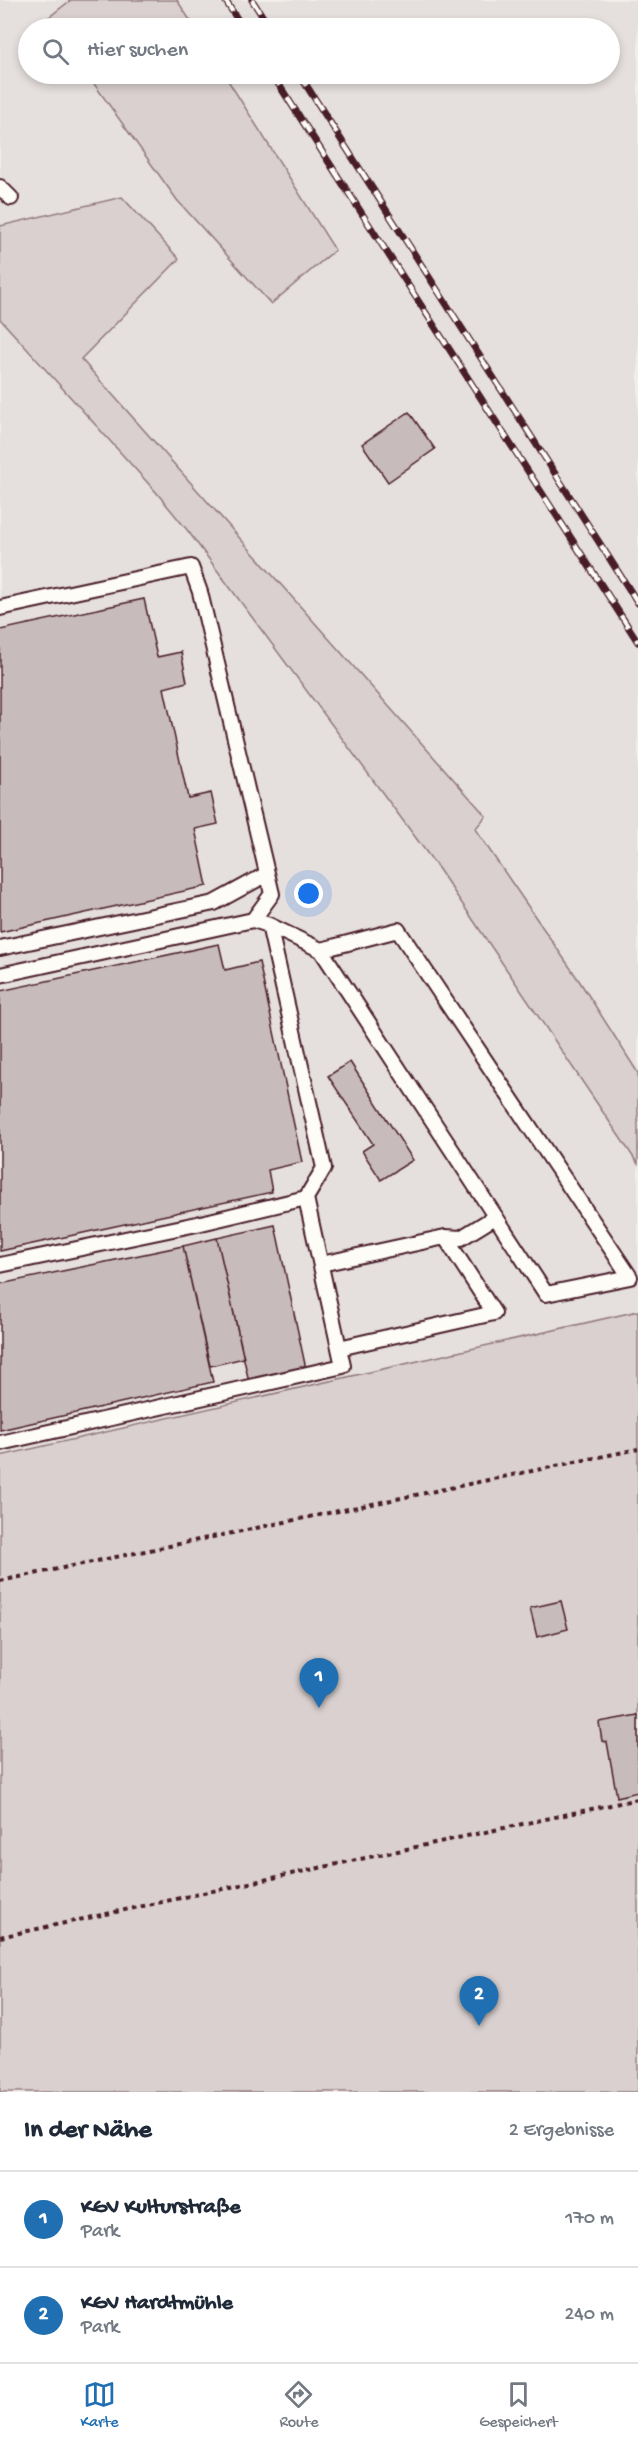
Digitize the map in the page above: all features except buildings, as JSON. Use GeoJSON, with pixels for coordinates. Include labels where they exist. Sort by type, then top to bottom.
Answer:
{"type":"FeatureCollection","features":[{"type":"Feature","properties":{"kind":"lane"},"geometry":{"type":"LineString","coordinates":[[0,187],[11,198]]}},
{"type":"Feature","properties":{"kind":"lane"},"geometry":{"type":"LineString","coordinates":[[0,608],[190,567],[200,592],[272,894],[253,920]]}},
{"type":"Feature","properties":{"kind":"lane"},"geometry":{"type":"LineString","coordinates":[[0,948],[214,903],[267,874]]}},
{"type":"Feature","properties":{"kind":"lane"},"geometry":{"type":"LineString","coordinates":[[0,975],[253,920],[269,925],[321,950],[546,1294],[630,1277],[398,930],[321,950]]}},
{"type":"Feature","properties":{"kind":"lane"},"geometry":{"type":"LineString","coordinates":[[0,1443],[343,1366],[306,1198],[324,1168],[269,925]]}},
{"type":"Feature","properties":{"kind":"lane"},"geometry":{"type":"LineString","coordinates":[[0,1265],[197,1224],[306,1198]]}},
{"type":"Feature","properties":{"kind":"lane"},"geometry":{"type":"LineString","coordinates":[[321,1264],[445,1237],[461,1238],[495,1217]]}},
{"type":"Feature","properties":{"kind":"lane"},"geometry":{"type":"LineString","coordinates":[[339,1348],[494,1313],[445,1237]]}},
{"type":"Feature","properties":{"kind":"path"},"geometry":{"type":"LineString","coordinates":[[0,1581],[638,1449]]}},
{"type":"Feature","properties":{"kind":"path"},"geometry":{"type":"LineString","coordinates":[[0,1937],[638,1799]]}},
{"type":"Feature","properties":{"kind":"shaded area"},"geometry":{"type":"Polygon","coordinates":[[[0,0],[638,0],[638,1311],[0,1456],[0,0]]]}},
{"type":"Feature","properties":{"kind":"shaded area"},"geometry":{"type":"Polygon","coordinates":[[[71,0],[177,0],[189,18],[48,18],[71,0]]]}},
{"type":"Feature","properties":{"kind":"shaded area"},"geometry":{"type":"Polygon","coordinates":[[[94,84],[230,84],[335,250],[271,304],[177,200],[94,84]]]}},
{"type":"Feature","properties":{"kind":"shaded area"},"geometry":{"type":"Polygon","coordinates":[[[122,197],[179,259],[81,359],[486,816],[475,829],[580,982],[638,1073],[638,1164],[436,865],[188,531],[156,492],[0,319],[0,226],[122,197]]]}},
{"type":"Feature","properties":{"kind":"shaded area"},"geometry":{"type":"Polygon","coordinates":[[[638,1311],[638,2092],[0,2092],[0,1456],[638,1311]]]}},
{"type":"Feature","properties":{"kind":"railway"},"geometry":{"type":"LineString","coordinates":[[225,0],[237,18]]}},
{"type":"Feature","properties":{"kind":"railway"},"geometry":{"type":"LineString","coordinates":[[252,0],[264,18]]}},
{"type":"Feature","properties":{"kind":"railway"},"geometry":{"type":"LineString","coordinates":[[278,84],[638,642]]}},
{"type":"Feature","properties":{"kind":"railway"},"geometry":{"type":"LineString","coordinates":[[305,84],[638,603]]}},
{"type":"Feature","properties":{"kind":"place","name":"KGV Kulturstraße"},"geometry":{"type":"Point","coordinates":[319,1708]}},
{"type":"Feature","properties":{"kind":"place","name":"KGV Hardtmühle"},"geometry":{"type":"Point","coordinates":[479,2026]}}]}
